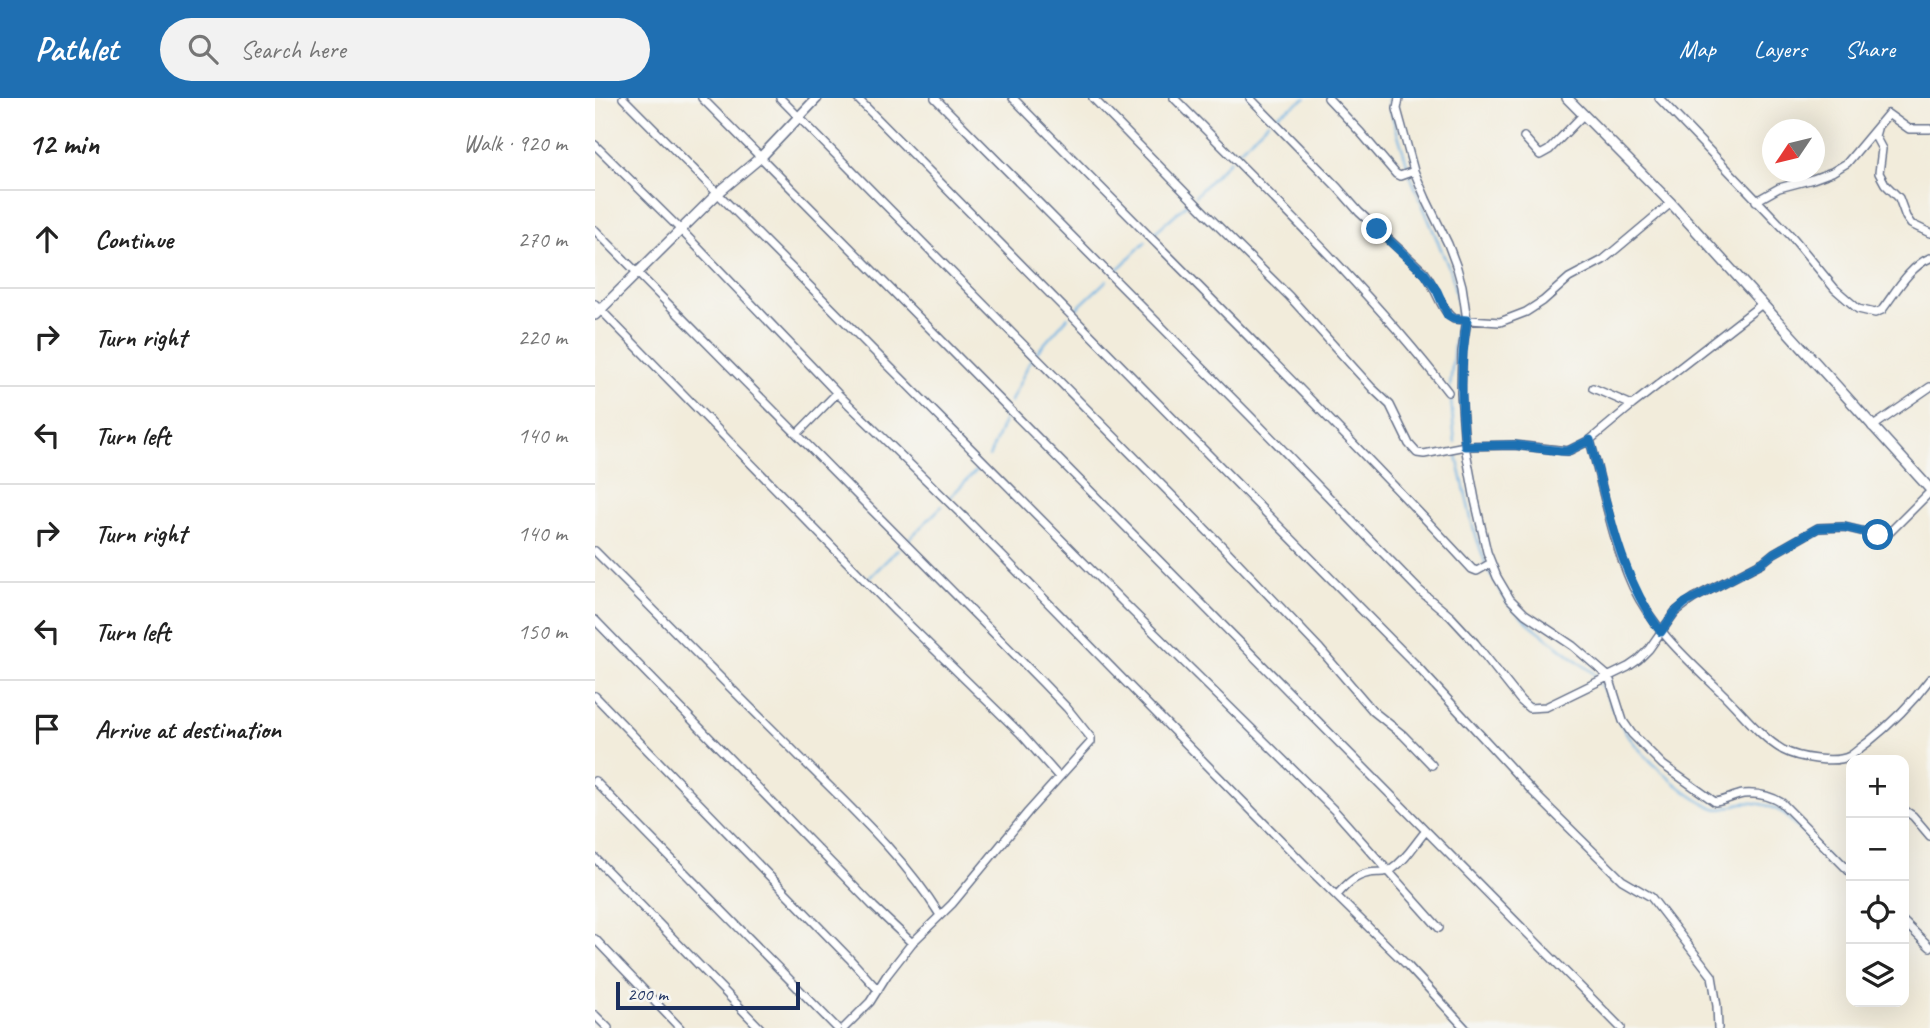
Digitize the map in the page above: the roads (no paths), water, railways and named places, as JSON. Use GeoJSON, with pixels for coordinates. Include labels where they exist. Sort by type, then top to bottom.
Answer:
{"type":"FeatureCollection","features":[{"type":"Feature","properties":{"kind":"main road"},"geometry":{"type":"LineString","coordinates":[[597,310],[718,193],[761,157],[817,98]]}},
{"type":"Feature","properties":{"kind":"main road"},"geometry":{"type":"LineString","coordinates":[[1573,100],[1583,116],[1671,204],[1930,491]]}},
{"type":"Feature","properties":{"kind":"street"},"geometry":{"type":"LineString","coordinates":[[623,98],[1125,604],[1334,810],[1439,928]]}},
{"type":"Feature","properties":{"kind":"street"},"geometry":{"type":"LineString","coordinates":[[702,98],[1621,1028]]}},
{"type":"Feature","properties":{"kind":"street"},"geometry":{"type":"LineString","coordinates":[[780,98],[1261,587],[1320,649],[1373,711],[1403,735],[1433,765]]}},
{"type":"Feature","properties":{"kind":"street"},"geometry":{"type":"LineString","coordinates":[[857,98],[1406,655],[1533,792],[1622,880],[1651,897],[1712,976],[1718,1028]]}},
{"type":"Feature","properties":{"kind":"street"},"geometry":{"type":"LineString","coordinates":[[935,98],[1419,590],[1451,617],[1529,708],[1546,707],[1638,660],[1685,603],[1763,562],[1806,534],[1828,527],[1844,527],[1878,535],[1890,532],[1930,491]]}},
{"type":"Feature","properties":{"kind":"street"},"geometry":{"type":"LineString","coordinates":[[1013,98],[1298,384],[1472,569],[1477,570],[1487,565]]}},
{"type":"Feature","properties":{"kind":"street"},"geometry":{"type":"LineString","coordinates":[[1093,98],[1306,314],[1390,405],[1409,444],[1417,453],[1465,446],[1514,445],[1568,451],[1590,440],[1762,304]]}},
{"type":"Feature","properties":{"kind":"street"},"geometry":{"type":"LineString","coordinates":[[1174,98],[1389,321],[1448,393]]}},
{"type":"Feature","properties":{"kind":"street"},"geometry":{"type":"LineString","coordinates":[[1249,98],[1368,220],[1425,274],[1437,291],[1448,316],[1461,320],[1500,322],[1525,312],[1543,301],[1569,278],[1603,260],[1671,204]]}},
{"type":"Feature","properties":{"kind":"street"},"geometry":{"type":"LineString","coordinates":[[1328,98],[1396,174],[1400,176],[1411,172]]}},
{"type":"Feature","properties":{"kind":"street"},"geometry":{"type":"LineString","coordinates":[[1399,98],[1397,109],[1411,172],[1457,268],[1466,306],[1461,320],[1461,393],[1465,446],[1487,565],[1510,599],[1525,614],[1573,646],[1603,680],[1632,734],[1663,765],[1715,802],[1724,802],[1744,794],[1775,799],[1846,868]]}},
{"type":"Feature","properties":{"kind":"street"},"geometry":{"type":"LineString","coordinates":[[1660,98],[1794,239],[1835,289],[1858,309],[1875,313],[1882,310],[1913,268],[1930,258]]}},
{"type":"Feature","properties":{"kind":"street"},"geometry":{"type":"LineString","coordinates":[[1756,201],[1779,188],[1813,179],[1847,163],[1888,114],[1909,129],[1930,129]]}},
{"type":"Feature","properties":{"kind":"street"},"geometry":{"type":"LineString","coordinates":[[1524,137],[1540,155],[1549,150],[1583,116]]}},
{"type":"Feature","properties":{"kind":"street"},"geometry":{"type":"LineString","coordinates":[[1877,128],[1875,136],[1882,149],[1879,173],[1885,184],[1899,198],[1911,224],[1930,233]]}},
{"type":"Feature","properties":{"kind":"street"},"geometry":{"type":"LineString","coordinates":[[595,145],[681,230],[837,393],[963,516],[1408,966],[1465,1028]]}},
{"type":"Feature","properties":{"kind":"street"},"geometry":{"type":"LineString","coordinates":[[595,230],[1059,700],[1091,737],[1091,742],[940,915],[912,943],[870,1002],[844,1028]]}},
{"type":"Feature","properties":{"kind":"street"},"geometry":{"type":"LineString","coordinates":[[597,310],[896,612],[1020,733],[1059,777]]}},
{"type":"Feature","properties":{"kind":"street"},"geometry":{"type":"LineString","coordinates":[[1873,427],[1930,387]]}},
{"type":"Feature","properties":{"kind":"street"},"geometry":{"type":"LineString","coordinates":[[1594,388],[1632,405]]}},
{"type":"Feature","properties":{"kind":"street"},"geometry":{"type":"LineString","coordinates":[[797,434],[837,393]]}},
{"type":"Feature","properties":{"kind":"street"},"geometry":{"type":"LineString","coordinates":[[1590,440],[1626,568],[1641,602],[1661,632],[1755,727],[1781,749],[1805,757],[1846,758]]}},
{"type":"Feature","properties":{"kind":"street"},"geometry":{"type":"LineString","coordinates":[[595,551],[894,854],[940,915]]}},
{"type":"Feature","properties":{"kind":"street"},"geometry":{"type":"LineString","coordinates":[[595,620],[912,943]]}},
{"type":"Feature","properties":{"kind":"street"},"geometry":{"type":"LineString","coordinates":[[1854,755],[1912,703],[1930,679]]}},
{"type":"Feature","properties":{"kind":"street"},"geometry":{"type":"LineString","coordinates":[[595,696],[849,957],[877,990]]}},
{"type":"Feature","properties":{"kind":"street"},"geometry":{"type":"LineString","coordinates":[[595,781],[837,1028]]}},
{"type":"Feature","properties":{"kind":"street"},"geometry":{"type":"LineString","coordinates":[[1909,813],[1930,836]]}},
{"type":"Feature","properties":{"kind":"street"},"geometry":{"type":"LineString","coordinates":[[1337,895],[1351,879],[1369,873],[1388,872],[1405,859],[1425,832]]}},
{"type":"Feature","properties":{"kind":"street"},"geometry":{"type":"LineString","coordinates":[[595,858],[760,1028]]}},
{"type":"Feature","properties":{"kind":"street"},"geometry":{"type":"LineString","coordinates":[[1909,927],[1930,947]]}},
{"type":"Feature","properties":{"kind":"street"},"geometry":{"type":"LineString","coordinates":[[595,939],[680,1028]]}},
{"type":"Feature","properties":{"kind":"street"},"geometry":{"type":"LineString","coordinates":[[595,1015],[608,1028]]}},
{"type":"Feature","properties":{"kind":"waterway"},"geometry":{"type":"LineString","coordinates":[[1274,117],[1306,98]]}},
{"type":"Feature","properties":{"kind":"waterway"},"geometry":{"type":"LineString","coordinates":[[1388,98],[1409,170]]}},
{"type":"Feature","properties":{"kind":"waterway"},"geometry":{"type":"LineString","coordinates":[[1236,153],[1268,122]]}},
{"type":"Feature","properties":{"kind":"waterway"},"geometry":{"type":"LineString","coordinates":[[1195,196],[1230,160]]}},
{"type":"Feature","properties":{"kind":"waterway"},"geometry":{"type":"LineString","coordinates":[[1410,175],[1451,273],[1459,309],[1457,315]]}},
{"type":"Feature","properties":{"kind":"waterway"},"geometry":{"type":"LineString","coordinates":[[1153,234],[1188,203]]}},
{"type":"Feature","properties":{"kind":"waterway"},"geometry":{"type":"LineString","coordinates":[[1114,273],[1146,241]]}},
{"type":"Feature","properties":{"kind":"waterway"},"geometry":{"type":"LineString","coordinates":[[1074,311],[1107,280]]}},
{"type":"Feature","properties":{"kind":"waterway"},"geometry":{"type":"LineString","coordinates":[[1037,352],[1068,317]]}},
{"type":"Feature","properties":{"kind":"waterway"},"geometry":{"type":"LineString","coordinates":[[1455,443],[1450,388],[1456,324]]}},
{"type":"Feature","properties":{"kind":"waterway"},"geometry":{"type":"LineString","coordinates":[[1010,403],[1031,359]]}},
{"type":"Feature","properties":{"kind":"waterway"},"geometry":{"type":"LineString","coordinates":[[989,457],[1007,414]]}},
{"type":"Feature","properties":{"kind":"waterway"},"geometry":{"type":"LineString","coordinates":[[1456,452],[1473,527],[1486,565]]}},
{"type":"Feature","properties":{"kind":"waterway"},"geometry":{"type":"LineString","coordinates":[[950,497],[981,466]]}},
{"type":"Feature","properties":{"kind":"waterway"},"geometry":{"type":"LineString","coordinates":[[907,541],[942,506]]}},
{"type":"Feature","properties":{"kind":"waterway"},"geometry":{"type":"LineString","coordinates":[[869,578],[898,549]]}},
{"type":"Feature","properties":{"kind":"waterway"},"geometry":{"type":"LineString","coordinates":[[1488,570],[1509,605],[1596,678]]}},
{"type":"Feature","properties":{"kind":"waterway"},"geometry":{"type":"LineString","coordinates":[[1599,683],[1629,736],[1650,761],[1677,785],[1715,808],[1753,803],[1783,813],[1846,876]]}},
{"type":"Feature","properties":{"kind":"waterway"},"geometry":{"type":"LineString","coordinates":[[1909,934],[1930,954]]}}]}
